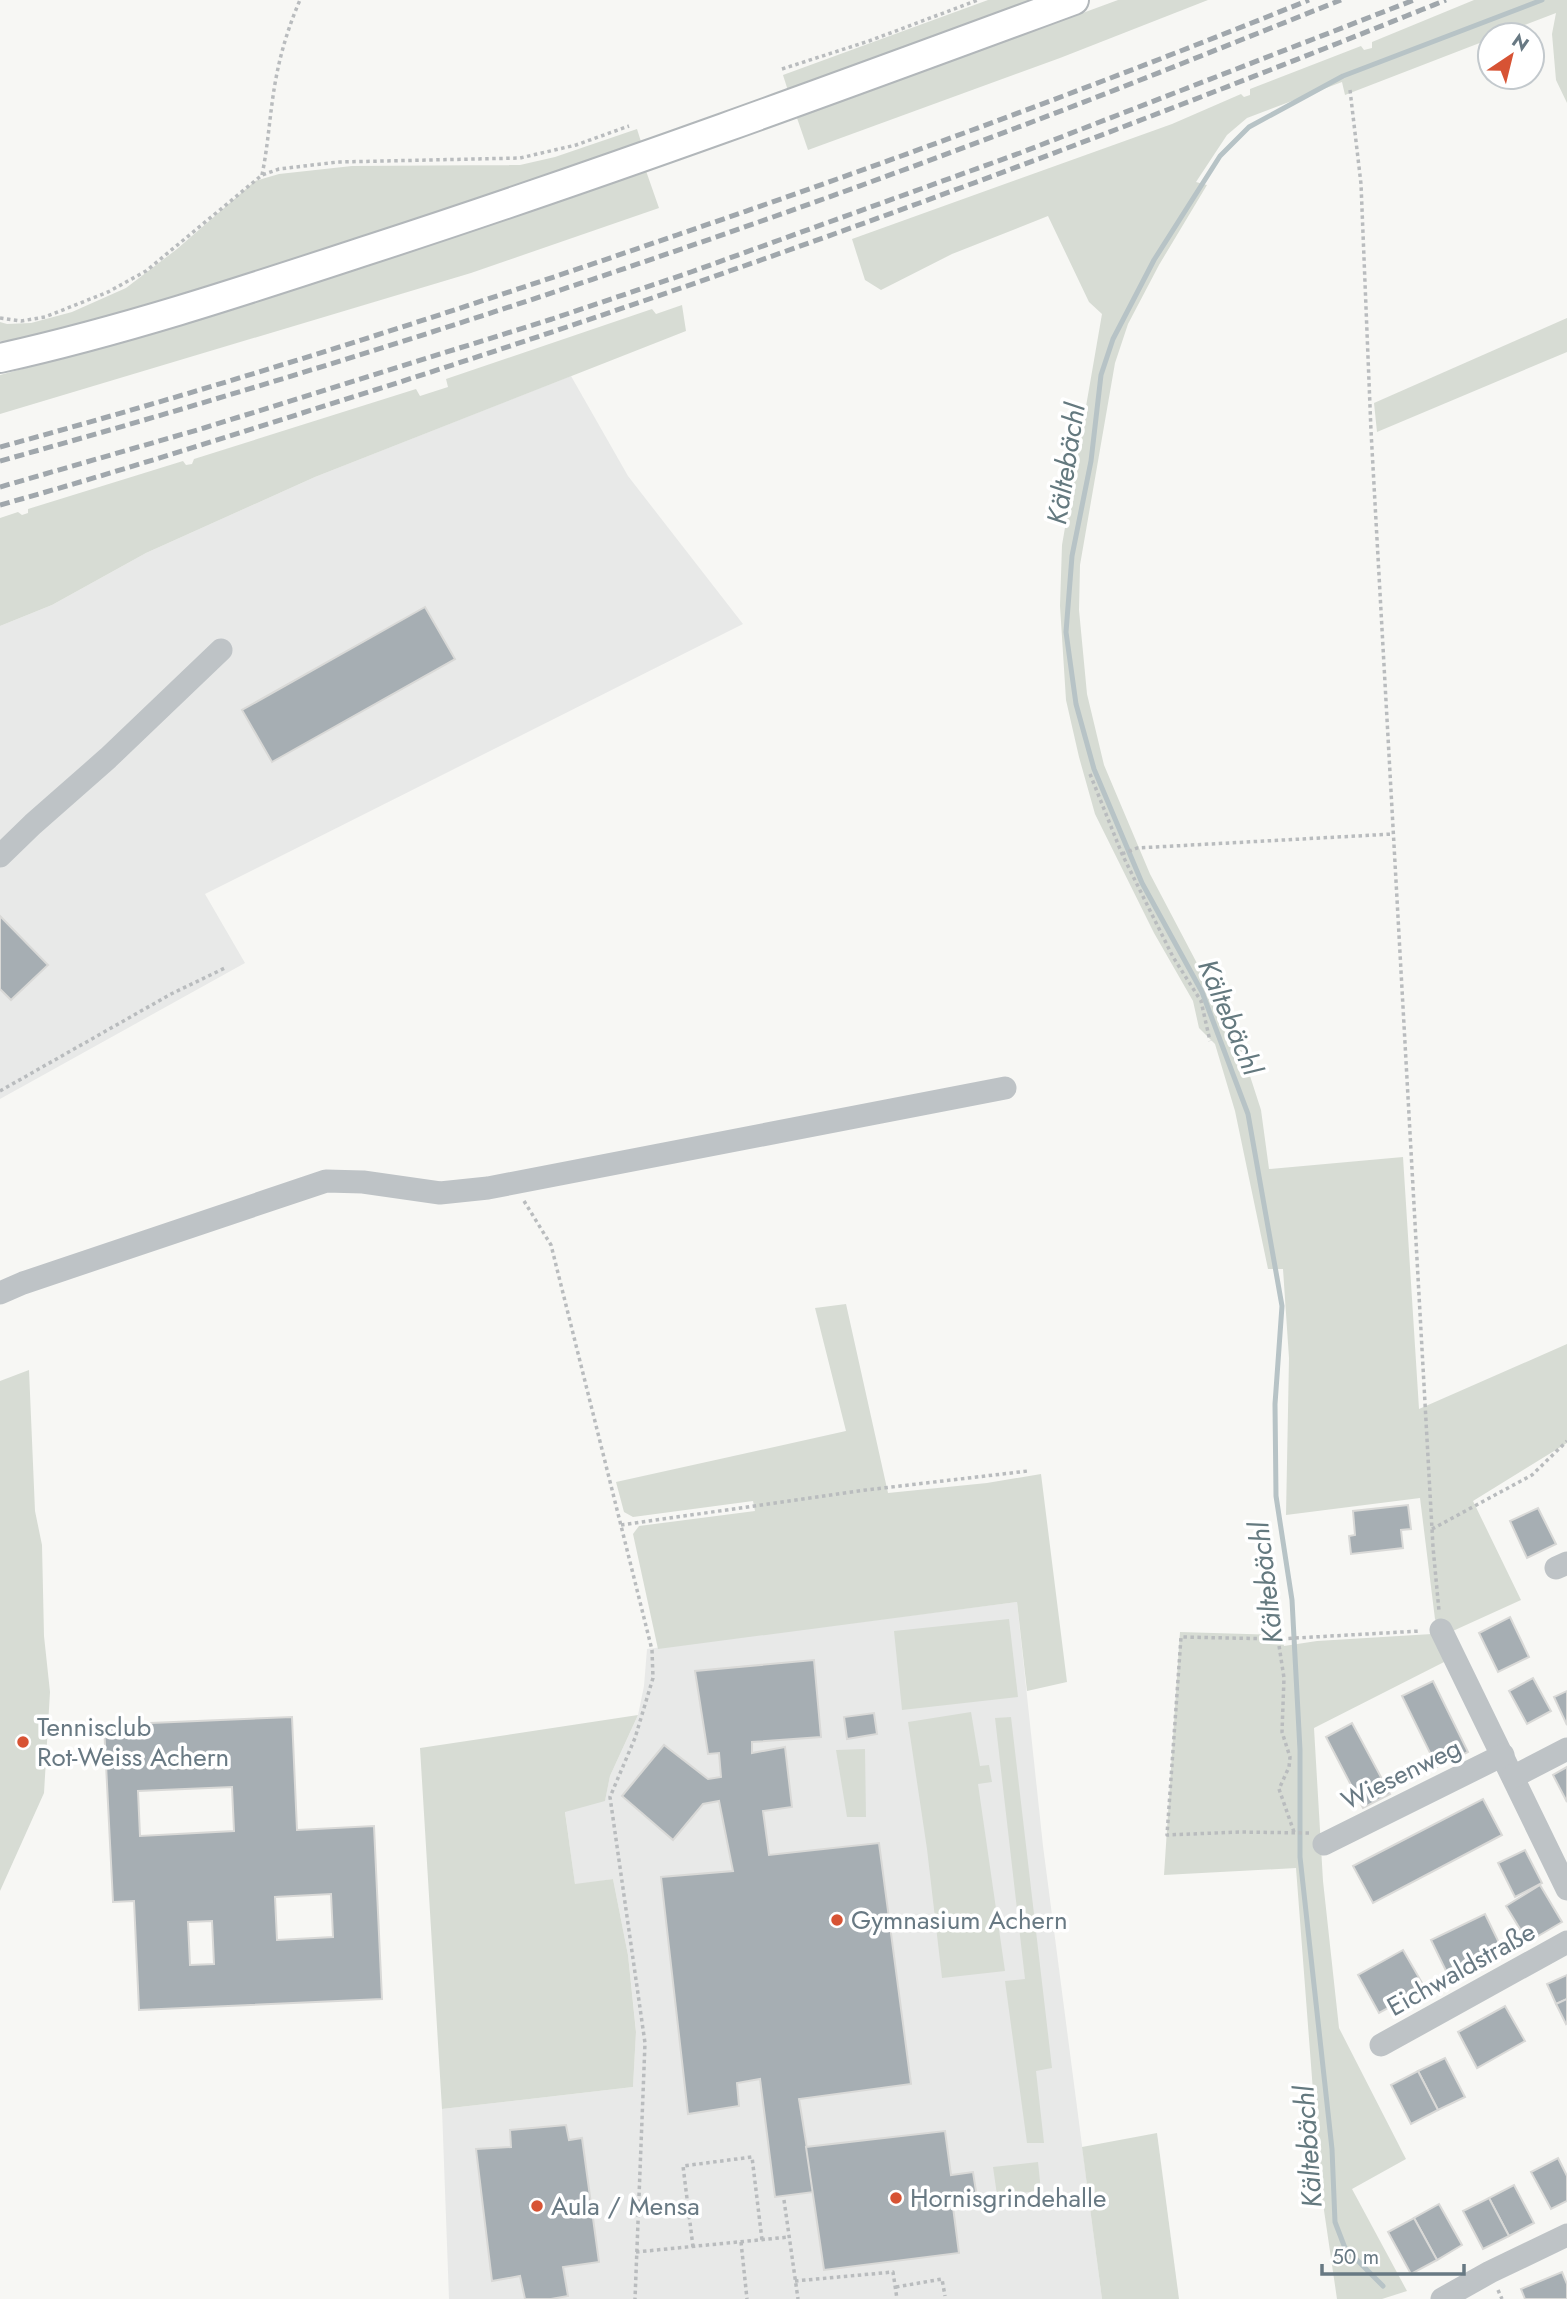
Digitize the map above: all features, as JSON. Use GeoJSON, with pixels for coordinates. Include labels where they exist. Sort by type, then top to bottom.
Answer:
{"type":"FeatureCollection","features":[{"type":"Feature","properties":{"kind":"main road"},"geometry":{"type":"LineString","coordinates":[[2,356],[146,321],[507,205],[696,139],[1074,0]]}},
{"type":"Feature","properties":{"kind":"street"},"geometry":{"type":"LineString","coordinates":[[0,856],[221,650]]}},
{"type":"Feature","properties":{"kind":"street"},"geometry":{"type":"LineString","coordinates":[[0,1293],[326,1181],[363,1182],[440,1193],[488,1188],[1005,1088]]}},
{"type":"Feature","properties":{"kind":"street"},"geometry":{"type":"LineString","coordinates":[[1441,1630],[1567,1889]]}},
{"type":"Feature","properties":{"kind":"street"},"geometry":{"type":"LineString","coordinates":[[1513,1777],[1567,1749]]}},
{"type":"Feature","properties":{"kind":"street","name":"Wiesenweg"},"geometry":{"type":"LineString","coordinates":[[1324,1844],[1503,1755]]}},
{"type":"Feature","properties":{"kind":"street","name":"Eichwaldstraße"},"geometry":{"type":"LineString","coordinates":[[1381,2045],[1567,1942]]}},
{"type":"Feature","properties":{"kind":"street"},"geometry":{"type":"LineString","coordinates":[[1442,2299],[1490,2272],[1567,2235]]}},
{"type":"Feature","properties":{"kind":"path"},"geometry":{"type":"LineString","coordinates":[[262,175],[277,73],[286,37],[300,0]]}},
{"type":"Feature","properties":{"kind":"path"},"geometry":{"type":"LineString","coordinates":[[782,69],[869,41],[978,0]]}},
{"type":"Feature","properties":{"kind":"path"},"geometry":{"type":"LineString","coordinates":[[1278,1639],[1284,1678],[1282,1732],[1290,1757],[1290,1767],[1279,1789],[1294,1832],[1167,1835],[1181,1637],[1288,1639],[1441,1630],[1432,1529],[1393,834],[1371,430],[1361,184],[1350,90]]}},
{"type":"Feature","properties":{"kind":"path"},"geometry":{"type":"LineString","coordinates":[[0,318],[21,321],[45,317],[108,292],[146,271],[262,175],[279,169],[338,162],[520,158],[576,145],[629,126]]}},
{"type":"Feature","properties":{"kind":"path"},"geometry":{"type":"LineString","coordinates":[[1090,774],[1122,854],[1173,957],[1201,1001],[1210,1041]]}},
{"type":"Feature","properties":{"kind":"path"},"geometry":{"type":"LineString","coordinates":[[1122,854],[1137,848],[1393,834]]}},
{"type":"Feature","properties":{"kind":"path"},"geometry":{"type":"LineString","coordinates":[[0,1091],[172,994],[227,967]]}},
{"type":"Feature","properties":{"kind":"path"},"geometry":{"type":"LineString","coordinates":[[523,1200],[551,1245],[652,1650],[653,1678],[635,1738],[610,1797],[645,2043],[635,2299]]}},
{"type":"Feature","properties":{"kind":"path"},"geometry":{"type":"LineString","coordinates":[[1432,1529],[1532,1475],[1567,1441]]}},
{"type":"Feature","properties":{"kind":"path"},"geometry":{"type":"LineString","coordinates":[[621,1525],[853,1492],[1028,1471]]}},
{"type":"Feature","properties":{"kind":"path"},"geometry":{"type":"LineString","coordinates":[[693,2247],[683,2166],[752,2157],[762,2240]]}},
{"type":"Feature","properties":{"kind":"path"},"geometry":{"type":"LineString","coordinates":[[784,2200],[798,2299]]}},
{"type":"Feature","properties":{"kind":"path"},"geometry":{"type":"LineString","coordinates":[[636,2252],[789,2237]]}},
{"type":"Feature","properties":{"kind":"path"},"geometry":{"type":"LineString","coordinates":[[741,2242],[747,2299]]}},
{"type":"Feature","properties":{"kind":"path"},"geometry":{"type":"LineString","coordinates":[[795,2281],[893,2272],[897,2299]]}},
{"type":"Feature","properties":{"kind":"path"},"geometry":{"type":"LineString","coordinates":[[895,2287],[943,2279],[945,2296]]}},
{"type":"Feature","properties":{"kind":"shaded area"},"geometry":{"type":"Polygon","coordinates":[[[988,0],[1051,0],[790,97],[783,75],[988,0]]]}},
{"type":"Feature","properties":{"kind":"shaded area"},"geometry":{"type":"Polygon","coordinates":[[[1118,0],[1208,0],[1060,58],[808,150],[797,118],[1118,0]]]}},
{"type":"Feature","properties":{"kind":"shaded area"},"geometry":{"type":"Polygon","coordinates":[[[1474,0],[1567,0],[1567,103],[1556,80],[1552,34],[1556,13],[1535,21],[1476,21],[1476,44],[1345,95],[1342,82],[1247,118],[1227,135],[1196,182],[1207,185],[1159,265],[1128,324],[1115,363],[1080,565],[1079,610],[1087,694],[1104,765],[1150,874],[1240,1045],[1261,1110],[1269,1169],[1403,1157],[1419,1409],[1567,1344],[1567,1443],[1473,1501],[1521,1600],[1444,1635],[1435,1619],[1420,1498],[1286,1515],[1289,1358],[1283,1269],[1268,1269],[1235,1111],[1215,1044],[1199,1028],[1193,1001],[1154,933],[1095,814],[1079,757],[1066,700],[1060,606],[1062,545],[1102,314],[1089,302],[1048,216],[952,254],[881,290],[865,280],[852,239],[1172,124],[1241,94],[1244,97],[1250,95],[1250,89],[1361,46],[1364,50],[1372,48],[1372,42],[1474,0]]]}},
{"type":"Feature","properties":{"kind":"shaded area"},"geometry":{"type":"Polygon","coordinates":[[[637,129],[643,148],[141,311],[19,340],[0,341],[0,322],[31,323],[72,312],[126,288],[177,249],[255,181],[279,174],[352,166],[520,165],[555,157],[637,129]]]}},
{"type":"Feature","properties":{"kind":"shaded area"},"geometry":{"type":"Polygon","coordinates":[[[645,168],[659,208],[471,273],[0,414],[0,375],[244,304],[645,168]]]}},
{"type":"Feature","properties":{"kind":"shaded area"},"geometry":{"type":"Polygon","coordinates":[[[682,305],[686,331],[315,477],[146,553],[52,605],[0,626],[0,518],[18,512],[22,515],[28,513],[28,509],[183,461],[186,465],[192,464],[194,459],[416,389],[420,396],[448,387],[446,379],[652,309],[656,314],[682,305]]]}},
{"type":"Feature","properties":{"kind":"shaded area"},"geometry":{"type":"Polygon","coordinates":[[[1567,318],[1567,352],[1377,432],[1374,403],[1567,318]]]}},
{"type":"Feature","properties":{"kind":"shaded area"},"geometry":{"type":"Polygon","coordinates":[[[571,376],[628,476],[743,624],[205,894],[245,963],[0,1099],[0,626],[52,605],[146,553],[315,477],[571,376]]]}},
{"type":"Feature","properties":{"kind":"shaded area"},"geometry":{"type":"Polygon","coordinates":[[[846,1304],[888,1493],[987,1483],[1041,1474],[1067,1682],[1027,1691],[1017,1602],[658,1649],[633,1534],[639,1526],[755,1511],[753,1501],[633,1517],[624,1512],[616,1482],[846,1431],[815,1308],[846,1304]]]}},
{"type":"Feature","properties":{"kind":"shaded area","name":"Tennisclub Rot-Weiss Achern"},"geometry":{"type":"Polygon","coordinates":[[[29,1370],[35,1511],[42,1545],[44,1636],[50,1692],[44,1793],[0,1891],[0,1381],[29,1370]]]}},
{"type":"Feature","properties":{"kind":"shaded area","name":"Gymnasium Achern"},"geometry":{"type":"Polygon","coordinates":[[[1017,1602],[1043,1846],[1102,2299],[449,2299],[442,2109],[633,2087],[636,2031],[628,1955],[613,1879],[575,1885],[565,1811],[605,1800],[610,1776],[638,1715],[647,1649],[1017,1602]]]}},
{"type":"Feature","properties":{"kind":"shaded area"},"geometry":{"type":"Polygon","coordinates":[[[1009,1619],[1018,1697],[902,1710],[894,1631],[1009,1619]]]}},
{"type":"Feature","properties":{"kind":"shaded area"},"geometry":{"type":"Polygon","coordinates":[[[1180,1632],[1282,1635],[1284,1646],[1317,1641],[1432,1634],[1450,1659],[1314,1728],[1323,1881],[1339,2028],[1406,2159],[1352,2189],[1407,2291],[1382,2299],[1337,2299],[1320,2183],[1296,1868],[1164,1875],[1180,1632]]]}},
{"type":"Feature","properties":{"kind":"shaded area"},"geometry":{"type":"Polygon","coordinates":[[[971,1712],[980,1766],[989,1765],[992,1782],[978,1784],[1005,1971],[942,1978],[927,1849],[908,1722],[971,1712]]]}},
{"type":"Feature","properties":{"kind":"shaded area"},"geometry":{"type":"Polygon","coordinates":[[[638,1715],[610,1776],[605,1801],[565,1812],[575,1884],[613,1879],[628,1955],[636,2032],[633,2087],[442,2109],[420,1748],[638,1715]]]}},
{"type":"Feature","properties":{"kind":"shaded area"},"geometry":{"type":"Polygon","coordinates":[[[1011,1717],[1052,2068],[1036,2071],[1044,2143],[1027,2143],[1005,1981],[1025,1979],[995,1718],[1011,1717]]]}},
{"type":"Feature","properties":{"kind":"shaded area"},"geometry":{"type":"Polygon","coordinates":[[[865,1749],[866,1817],[847,1817],[836,1750],[865,1749]]]}},
{"type":"Feature","properties":{"kind":"shaded area"},"geometry":{"type":"Polygon","coordinates":[[[1157,2133],[1179,2299],[1102,2299],[1082,2147],[1157,2133]]]}},
{"type":"Feature","properties":{"kind":"shaded area"},"geometry":{"type":"Polygon","coordinates":[[[1038,2162],[1041,2191],[997,2195],[993,2167],[1038,2162]]]}},
{"type":"Feature","properties":{"kind":"building"},"geometry":{"type":"Polygon","coordinates":[[[425,607],[455,659],[272,762],[242,710],[425,607]]]}},
{"type":"Feature","properties":{"kind":"building"},"geometry":{"type":"Polygon","coordinates":[[[0,916],[48,965],[11,1000],[0,989],[0,916]]]}},
{"type":"Feature","properties":{"kind":"building"},"geometry":{"type":"Polygon","coordinates":[[[1408,1505],[1411,1529],[1401,1530],[1403,1548],[1351,1554],[1349,1536],[1355,1535],[1353,1511],[1408,1505]]]}},
{"type":"Feature","properties":{"kind":"building"},"geometry":{"type":"Polygon","coordinates":[[[1538,1508],[1556,1544],[1527,1558],[1510,1521],[1538,1508]]]}},
{"type":"Feature","properties":{"kind":"building"},"geometry":{"type":"Polygon","coordinates":[[[1510,1617],[1529,1657],[1498,1672],[1479,1633],[1510,1617]]]}},
{"type":"Feature","properties":{"kind":"building"},"geometry":{"type":"Polygon","coordinates":[[[814,1660],[821,1737],[752,1742],[752,1753],[785,1747],[792,1807],[763,1811],[769,1855],[879,1843],[911,2084],[799,2099],[814,2192],[775,2197],[760,2079],[737,2083],[739,2106],[688,2114],[661,1877],[733,1871],[719,1801],[703,1804],[673,1840],[622,1796],[664,1745],[708,1779],[721,1777],[719,1753],[708,1754],[695,1671],[814,1660]]]}},
{"type":"Feature","properties":{"kind":"building"},"geometry":{"type":"Polygon","coordinates":[[[1533,1678],[1551,1711],[1527,1724],[1509,1691],[1533,1678]]]}},
{"type":"Feature","properties":{"kind":"building"},"geometry":{"type":"Polygon","coordinates":[[[1433,1681],[1468,1752],[1437,1767],[1402,1696],[1433,1681]]]}},
{"type":"Feature","properties":{"kind":"building"},"geometry":{"type":"Polygon","coordinates":[[[1567,1691],[1567,1725],[1554,1697],[1567,1691]]]}},
{"type":"Feature","properties":{"kind":"building"},"geometry":{"type":"Polygon","coordinates":[[[874,1713],[877,1734],[847,1739],[844,1717],[874,1713]]]}},
{"type":"Feature","properties":{"kind":"building"},"geometry":{"type":"Polygon","coordinates":[[[292,1717],[297,1830],[374,1826],[382,1999],[139,2010],[134,1901],[113,1902],[104,1725],[292,1717]],[[232,1787],[138,1791],[140,1836],[234,1831],[232,1787]],[[331,1894],[275,1897],[277,1940],[333,1937],[331,1894]],[[212,1921],[188,1922],[190,1965],[214,1964],[212,1921]]]}},
{"type":"Feature","properties":{"kind":"building"},"geometry":{"type":"Polygon","coordinates":[[[1352,1723],[1390,1794],[1363,1808],[1326,1737],[1352,1723]]]}},
{"type":"Feature","properties":{"kind":"building"},"geometry":{"type":"Polygon","coordinates":[[[1567,1767],[1567,1802],[1553,1775],[1567,1767]]]}},
{"type":"Feature","properties":{"kind":"building"},"geometry":{"type":"Polygon","coordinates":[[[1483,1799],[1502,1835],[1373,1903],[1353,1866],[1483,1799]]]}},
{"type":"Feature","properties":{"kind":"building"},"geometry":{"type":"Polygon","coordinates":[[[1525,1850],[1542,1883],[1515,1897],[1498,1863],[1525,1850]]]}},
{"type":"Feature","properties":{"kind":"building"},"geometry":{"type":"Polygon","coordinates":[[[1540,1885],[1562,1922],[1528,1942],[1506,1906],[1540,1885]]]}},
{"type":"Feature","properties":{"kind":"building"},"geometry":{"type":"Polygon","coordinates":[[[1485,1914],[1503,1951],[1449,1977],[1431,1940],[1485,1914]]]}},
{"type":"Feature","properties":{"kind":"building"},"geometry":{"type":"Polygon","coordinates":[[[1403,1950],[1425,1988],[1379,2013],[1358,1975],[1403,1950]]]}},
{"type":"Feature","properties":{"kind":"building"},"geometry":{"type":"Polygon","coordinates":[[[1567,1975],[1567,1999],[1556,2004],[1547,1984],[1567,1975]]]}},
{"type":"Feature","properties":{"kind":"building"},"geometry":{"type":"Polygon","coordinates":[[[1567,1999],[1567,2023],[1566,2024],[1556,2004],[1567,1999]]]}},
{"type":"Feature","properties":{"kind":"building"},"geometry":{"type":"Polygon","coordinates":[[[1505,2006],[1525,2041],[1477,2068],[1458,2032],[1505,2006]]]}},
{"type":"Feature","properties":{"kind":"building"},"geometry":{"type":"Polygon","coordinates":[[[1445,2058],[1465,2097],[1438,2110],[1418,2071],[1445,2058]]]}},
{"type":"Feature","properties":{"kind":"building"},"geometry":{"type":"Polygon","coordinates":[[[1418,2071],[1438,2110],[1411,2124],[1391,2085],[1418,2071]]]}},
{"type":"Feature","properties":{"kind":"building","name":"Aula / Mensa"},"geometry":{"type":"Polygon","coordinates":[[[566,2125],[569,2140],[582,2138],[599,2262],[563,2267],[568,2296],[525,2299],[520,2276],[492,2281],[476,2149],[511,2147],[510,2130],[566,2125]]]}},
{"type":"Feature","properties":{"kind":"building","name":"Hornisgrindehalle"},"geometry":{"type":"Polygon","coordinates":[[[945,2131],[951,2175],[973,2172],[978,2204],[953,2207],[959,2253],[824,2270],[806,2147],[945,2131]]]}},
{"type":"Feature","properties":{"kind":"building"},"geometry":{"type":"Polygon","coordinates":[[[1558,2158],[1567,2176],[1567,2201],[1551,2209],[1531,2172],[1558,2158]]]}},
{"type":"Feature","properties":{"kind":"building"},"geometry":{"type":"Polygon","coordinates":[[[1514,2185],[1534,2223],[1509,2236],[1489,2198],[1514,2185]]]}},
{"type":"Feature","properties":{"kind":"building"},"geometry":{"type":"Polygon","coordinates":[[[1489,2198],[1509,2236],[1483,2249],[1463,2211],[1489,2198]]]}},
{"type":"Feature","properties":{"kind":"building"},"geometry":{"type":"Polygon","coordinates":[[[1439,2204],[1462,2245],[1437,2260],[1414,2218],[1439,2204]]]}},
{"type":"Feature","properties":{"kind":"building"},"geometry":{"type":"Polygon","coordinates":[[[1414,2218],[1437,2260],[1411,2274],[1388,2232],[1414,2218]]]}},
{"type":"Feature","properties":{"kind":"building"},"geometry":{"type":"Polygon","coordinates":[[[1562,2272],[1567,2284],[1567,2299],[1525,2299],[1521,2289],[1562,2272]]]}},
{"type":"Feature","properties":{"kind":"waterway","name":"Kältebächl"},"geometry":{"type":"LineString","coordinates":[[1383,2286],[1345,2248],[1335,2222],[1332,2149],[1300,1857],[1300,1750],[1292,1600],[1276,1496],[1275,1404],[1282,1306],[1248,1114],[1202,992],[1142,883],[1094,769],[1076,704],[1066,632],[1072,556],[1091,461],[1101,375],[1113,339],[1154,260],[1220,156],[1249,127],[1343,76],[1542,0]]}},
{"type":"Feature","properties":{"kind":"railway"},"geometry":{"type":"LineString","coordinates":[[0,447],[256,373],[593,264],[995,122],[1309,0]]}},
{"type":"Feature","properties":{"kind":"railway"},"geometry":{"type":"LineString","coordinates":[[0,461],[257,387],[639,264],[1016,128],[1341,0]]}},
{"type":"Feature","properties":{"kind":"railway"},"geometry":{"type":"LineString","coordinates":[[0,487],[204,428],[552,319],[691,272],[1020,153],[1414,0]]}},
{"type":"Feature","properties":{"kind":"railway"},"geometry":{"type":"LineString","coordinates":[[0,505],[141,464],[375,390],[781,253],[1181,105],[1446,0]]}},
{"type":"Feature","properties":{"kind":"place","name":"Tennisclub Rot-Weiss Achern"},"geometry":{"type":"Point","coordinates":[23,1742]}},
{"type":"Feature","properties":{"kind":"place","name":"Gymnasium Achern"},"geometry":{"type":"Point","coordinates":[837,1920]}},
{"type":"Feature","properties":{"kind":"place","name":"Hornisgrindehalle"},"geometry":{"type":"Point","coordinates":[896,2198]}},
{"type":"Feature","properties":{"kind":"place","name":"Aula / Mensa"},"geometry":{"type":"Point","coordinates":[537,2206]}}]}
